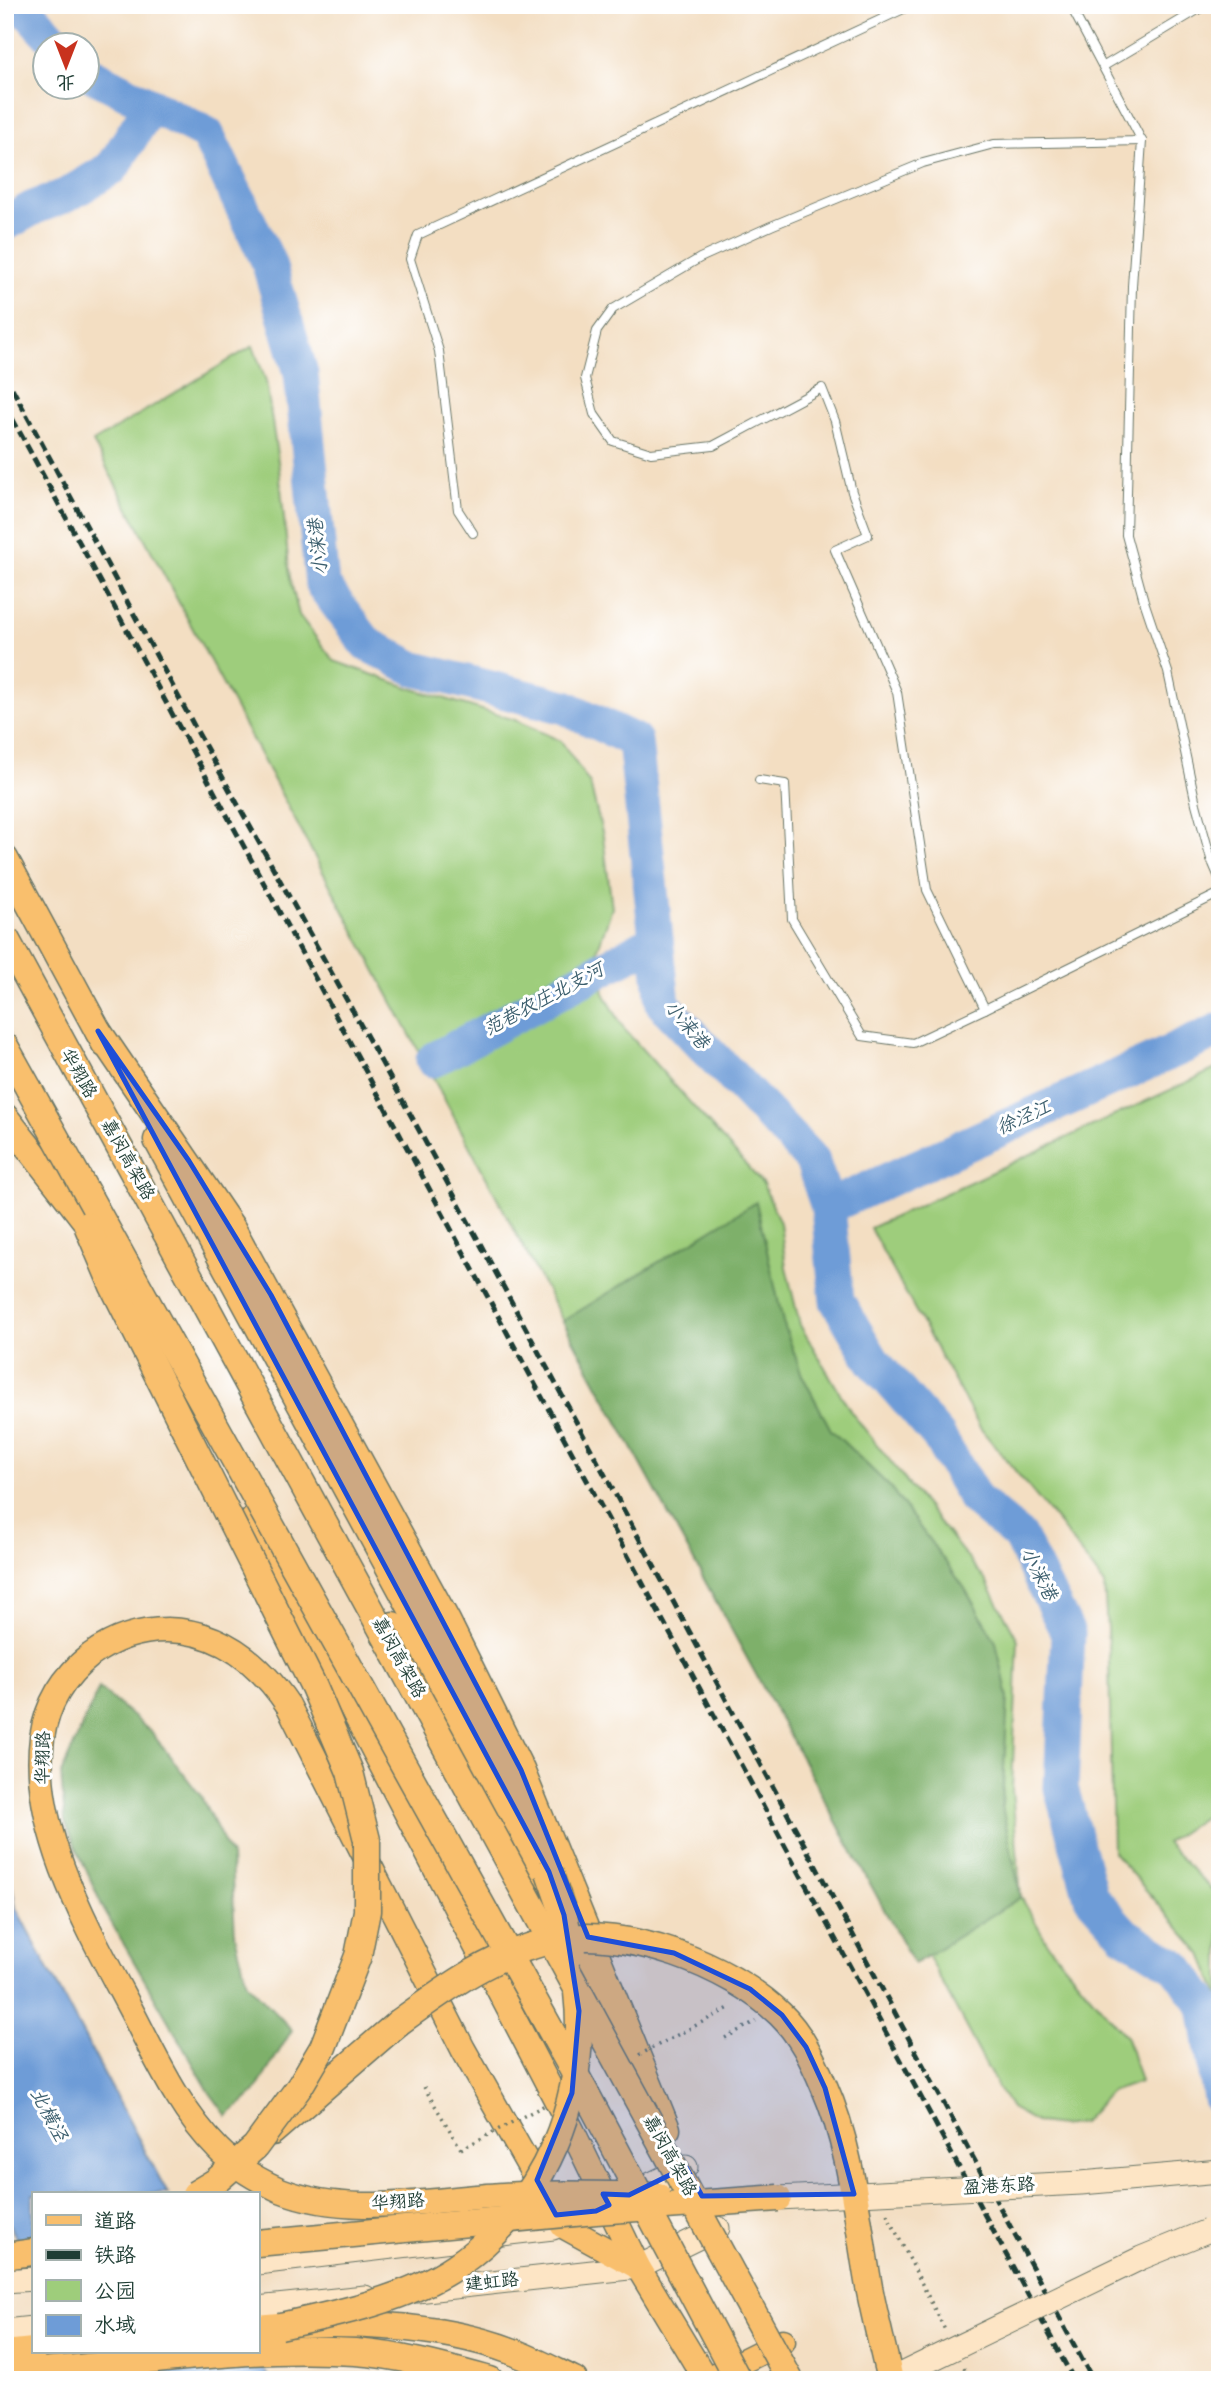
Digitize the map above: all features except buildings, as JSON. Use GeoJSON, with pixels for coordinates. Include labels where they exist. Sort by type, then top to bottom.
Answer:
{"type":"FeatureCollection","features":[{"type":"Feature","properties":{"kind":"highway"},"geometry":{"type":"LineString","coordinates":[[5,859],[478,1731],[549,1872],[564,1914],[574,1965],[579,2011],[572,2093],[561,2132],[547,2164],[527,2197],[489,2239],[454,2267],[421,2284],[369,2304],[264,2318]]}},
{"type":"Feature","properties":{"kind":"highway","name":"嘉闵高架路"},"geometry":{"type":"LineString","coordinates":[[5,937],[790,2380]]}},
{"type":"Feature","properties":{"kind":"highway"},"geometry":{"type":"LineString","coordinates":[[98,1031],[232,1228],[447,1621],[521,1770],[667,2129]]}},
{"type":"Feature","properties":{"kind":"highway"},"geometry":{"type":"LineString","coordinates":[[5,1048],[589,2099],[738,2380]]}},
{"type":"Feature","properties":{"kind":"highway"},"geometry":{"type":"LineString","coordinates":[[29,1088],[113,1286],[314,1688],[350,1772],[367,1840],[367,1911],[358,1956],[341,2007],[323,2047],[300,2086],[256,2147]]}},
{"type":"Feature","properties":{"kind":"highway"},"geometry":{"type":"LineString","coordinates":[[5,1117],[115,1258]]}},
{"type":"Feature","properties":{"kind":"highway"},"geometry":{"type":"LineString","coordinates":[[198,2192],[215,2182],[398,2023],[449,1986],[491,1963],[520,1950],[557,1940],[580,1938],[631,1942],[674,1953],[750,1989],[782,2015],[806,2047],[825,2088],[841,2134],[855,2195],[869,2287],[890,2380]]}},
{"type":"Feature","properties":{"kind":"highway"},"geometry":{"type":"LineString","coordinates":[[259,2242],[596,2211],[778,2198]]}},
{"type":"Feature","properties":{"kind":"highway"},"geometry":{"type":"LineString","coordinates":[[5,2258],[32,2252]]}},
{"type":"Feature","properties":{"kind":"highway"},"geometry":{"type":"LineString","coordinates":[[5,2258],[32,2259]]}},
{"type":"Feature","properties":{"kind":"highway"},"geometry":{"type":"LineString","coordinates":[[264,2318],[437,2332],[510,2350],[574,2380]]}},
{"type":"Feature","properties":{"kind":"highway"},"geometry":{"type":"LineString","coordinates":[[259,2353],[300,2350],[358,2352],[392,2357],[490,2380]]}},
{"type":"Feature","properties":{"kind":"highway"},"geometry":{"type":"LineString","coordinates":[[5,2354],[32,2351]]}},
{"type":"Feature","properties":{"kind":"highway"},"geometry":{"type":"LineString","coordinates":[[5,2373],[249,2354]]}},
{"type":"Feature","properties":{"kind":"main road","name":"华翔路"},"geometry":{"type":"LineString","coordinates":[[5,943],[509,1827],[718,2228],[805,2380]]}},
{"type":"Feature","properties":{"kind":"main road"},"geometry":{"type":"LineString","coordinates":[[5,1048],[387,1771],[572,2130],[638,2267],[706,2380],[783,2341]]}},
{"type":"Feature","properties":{"kind":"main road","name":"华翔路"},"geometry":{"type":"LineString","coordinates":[[563,2226],[463,2049],[288,1705],[273,1683],[226,1643],[181,1630],[154,1630],[128,1635],[100,1649],[76,1667],[58,1689],[46,1716],[42,1740],[43,1789],[54,1842],[82,1916],[174,2092],[218,2150],[249,2174],[280,2190],[314,2201],[354,2205],[507,2195],[591,2194],[778,2198]]}},
{"type":"Feature","properties":{"kind":"main road"},"geometry":{"type":"LineString","coordinates":[[259,2263],[563,2226],[686,2166]]}},
{"type":"Feature","properties":{"kind":"main road","name":"盈港东路"},"geometry":{"type":"LineString","coordinates":[[778,2198],[1081,2183],[1220,2171]]}},
{"type":"Feature","properties":{"kind":"main road"},"geometry":{"type":"LineString","coordinates":[[563,2226],[638,2267]]}},
{"type":"Feature","properties":{"kind":"main road","name":"建虹路"},"geometry":{"type":"LineString","coordinates":[[264,2318],[638,2267],[718,2228]]}},
{"type":"Feature","properties":{"kind":"main road"},"geometry":{"type":"LineString","coordinates":[[890,2380],[1141,2258],[1216,2230]]}},
{"type":"Feature","properties":{"kind":"main road"},"geometry":{"type":"LineString","coordinates":[[5,2281],[32,2279]]}},
{"type":"Feature","properties":{"kind":"main road"},"geometry":{"type":"LineString","coordinates":[[5,2331],[32,2328]]}},
{"type":"Feature","properties":{"kind":"lane"},"geometry":{"type":"LineString","coordinates":[[473,533],[458,510],[439,351],[410,259],[418,235],[912,5]]}},
{"type":"Feature","properties":{"kind":"lane"},"geometry":{"type":"LineString","coordinates":[[1070,5],[1142,141],[1132,286],[1126,535],[1144,601],[1168,672],[1196,804],[1211,859],[1220,880]]}},
{"type":"Feature","properties":{"kind":"lane"},"geometry":{"type":"LineString","coordinates":[[1104,66],[1206,5]]}},
{"type":"Feature","properties":{"kind":"lane"},"geometry":{"type":"LineString","coordinates":[[985,1009],[928,890],[897,692],[835,550],[869,535],[852,492],[835,421],[822,388],[713,446],[651,453],[613,441],[594,414],[585,378],[597,331],[613,309],[700,258],[771,226],[923,163],[994,144],[1142,141]]}},
{"type":"Feature","properties":{"kind":"lane"},"geometry":{"type":"LineString","coordinates":[[759,780],[785,784],[792,919],[862,1036],[913,1042],[1220,893]]}},
{"type":"Feature","properties":{"kind":"lane"},"geometry":{"type":"LineString","coordinates":[[1211,859],[1220,855]]}},
{"type":"Feature","properties":{"kind":"path"},"geometry":{"type":"LineString","coordinates":[[628,2061],[736,2004]]}},
{"type":"Feature","properties":{"kind":"path"},"geometry":{"type":"LineString","coordinates":[[424,2087],[461,2150],[556,2099]]}},
{"type":"Feature","properties":{"kind":"path"},"geometry":{"type":"LineString","coordinates":[[887,2213],[948,2335]]}},
{"type":"Feature","properties":{"kind":"path"},"geometry":{"type":"LineString","coordinates":[[960,2359],[968,2380]]}},
{"type":"Feature","properties":{"kind":"highlighted area"},"geometry":{"type":"Polygon","coordinates":[[[98,1031],[189,1161],[271,1295],[521,1770],[588,1937],[674,1953],[750,1989],[782,2015],[806,2047],[825,2088],[854,2194],[702,2196],[686,2167],[629,2195],[603,2194],[609,2205],[596,2211],[556,2215],[537,2180],[572,2093],[579,2011],[564,1915],[549,1872],[98,1031]]]}},
{"type":"Feature","properties":{"kind":"green space"},"geometry":{"type":"Polygon","coordinates":[[[253,346],[266,381],[279,468],[290,578],[299,615],[334,661],[413,689],[515,720],[561,741],[590,784],[603,836],[612,908],[597,951],[604,993],[624,1029],[763,1184],[780,1223],[786,1267],[800,1325],[851,1412],[986,1581],[1018,1640],[1012,1790],[1021,1897],[1051,1949],[1127,2038],[1140,2082],[1110,2092],[1082,2123],[1061,2126],[1038,2123],[1011,2108],[928,1956],[910,1956],[563,1321],[93,442],[253,346]]]}},
{"type":"Feature","properties":{"kind":"green space"},"geometry":{"type":"Polygon","coordinates":[[[1220,1067],[1220,1419],[1216,1421],[1220,1426],[1220,1806],[1166,1843],[1220,1898],[1220,1998],[1202,1954],[1113,1852],[1109,1659],[1104,1584],[1060,1525],[980,1428],[870,1228],[1220,1067]]]}},
{"type":"Feature","properties":{"kind":"green space"},"geometry":{"type":"Polygon","coordinates":[[[756,1202],[783,1322],[802,1375],[831,1430],[890,1487],[964,1587],[996,1642],[1008,1697],[1002,1806],[1021,1897],[914,1964],[563,1321],[756,1202]]]}},
{"type":"Feature","properties":{"kind":"green space"},"geometry":{"type":"Polygon","coordinates":[[[99,1688],[151,1732],[200,1795],[231,1856],[235,1935],[247,1983],[292,2030],[254,2093],[227,2116],[210,2093],[104,1910],[65,1822],[61,1774],[99,1688]]]}},
{"type":"Feature","properties":{"kind":"water","name":"北横泾"},"geometry":{"type":"Polygon","coordinates":[[[5,1845],[16,1908],[167,2192],[32,2192],[32,2267],[5,2217],[5,1845]]]}},
{"type":"Feature","properties":{"kind":"water"},"geometry":{"type":"Polygon","coordinates":[[[79,2354],[256,2354],[270,2380],[93,2380],[79,2354]]]}},
{"type":"Feature","properties":{"kind":"waterway","name":"小涞港"},"geometry":{"type":"LineString","coordinates":[[22,5],[46,32]]}},
{"type":"Feature","properties":{"kind":"waterway","name":"小涞港"},"geometry":{"type":"LineString","coordinates":[[102,80],[207,134],[268,261],[301,373],[322,584],[367,644],[415,669],[565,707],[635,741],[663,1004],[812,1160],[828,1207],[837,1301],[873,1361],[938,1436],[976,1500],[1019,1536],[1068,1633],[1061,1788],[1091,1897],[1124,1934],[1177,1967],[1205,2006],[1220,2099]]}},
{"type":"Feature","properties":{"kind":"waterway"},"geometry":{"type":"LineString","coordinates":[[5,224],[33,208],[67,195],[112,168],[151,105]]}},
{"type":"Feature","properties":{"kind":"waterway","name":"范巷农庄北支河"},"geometry":{"type":"LineString","coordinates":[[433,1060],[656,940]]}},
{"type":"Feature","properties":{"kind":"waterway","name":"徐泾江"},"geometry":{"type":"LineString","coordinates":[[828,1207],[1220,1030]]}},
{"type":"Feature","properties":{"kind":"railway"},"geometry":{"type":"LineString","coordinates":[[5,375],[198,733],[414,1121],[1093,2380]]}},
{"type":"Feature","properties":{"kind":"railway"},"geometry":{"type":"LineString","coordinates":[[5,405],[1074,2380]]}}]}
